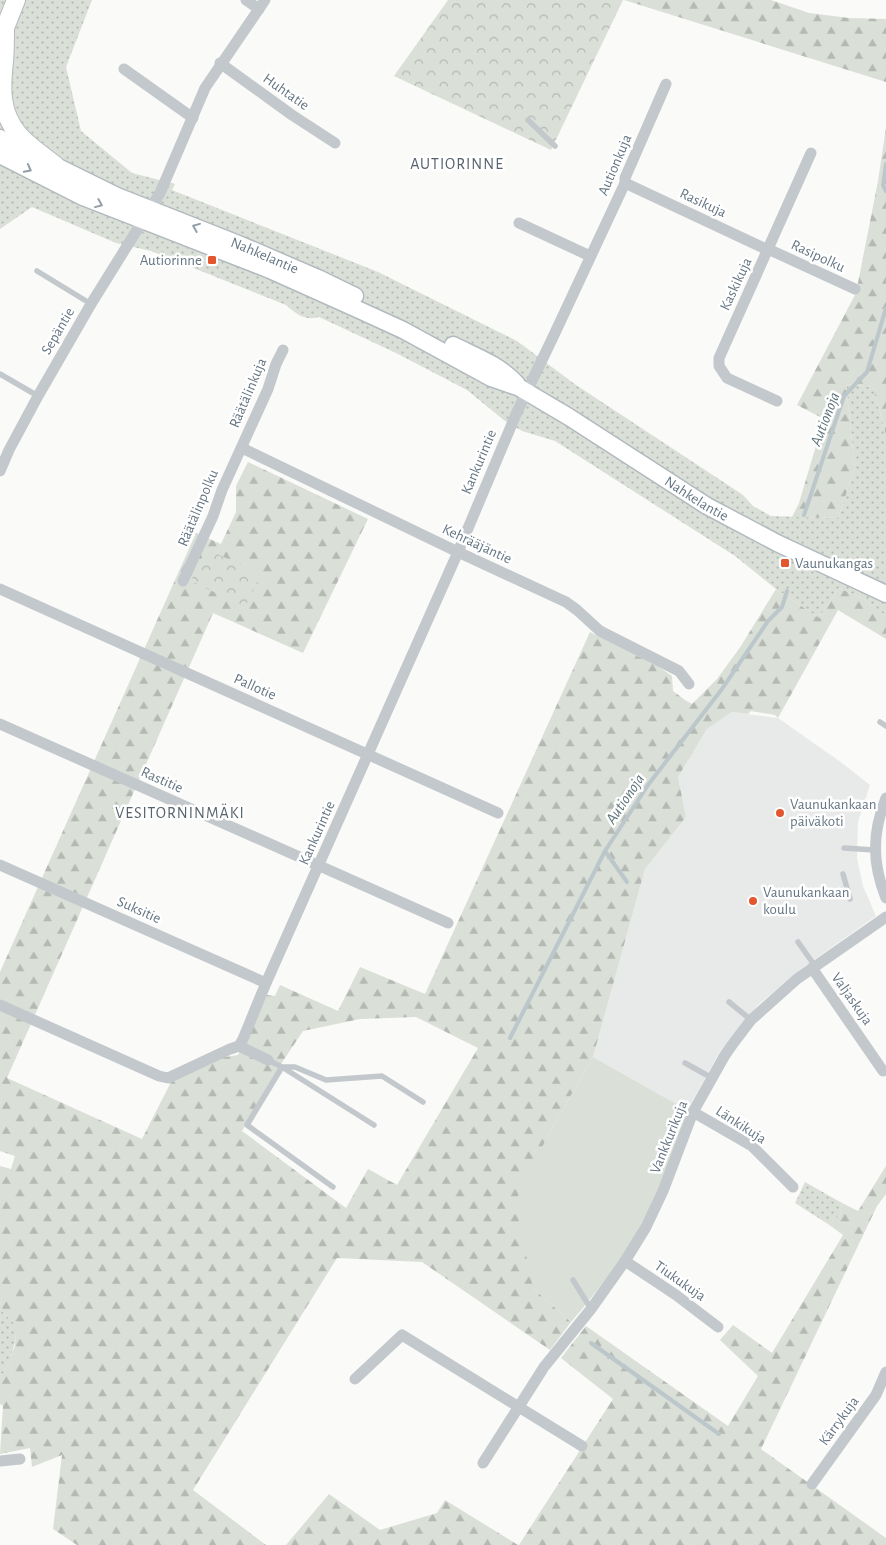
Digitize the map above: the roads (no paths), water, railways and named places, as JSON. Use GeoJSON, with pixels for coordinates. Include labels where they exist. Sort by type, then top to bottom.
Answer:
{"type":"FeatureCollection","features":[{"type":"Feature","properties":{"kind":"main road"},"geometry":{"type":"LineString","coordinates":[[16,0],[2,34],[5,49],[1,87],[2,99],[8,119],[19,135],[56,166]]}},
{"type":"Feature","properties":{"kind":"main road","name":"Nahkelantie"},"geometry":{"type":"LineString","coordinates":[[0,138],[23,152],[56,166],[146,215]]}},
{"type":"Feature","properties":{"kind":"main road","name":"Nahkelantie"},"geometry":{"type":"LineString","coordinates":[[0,156],[83,197],[241,246],[318,278],[397,317],[497,367],[512,378],[523,390],[569,416],[707,506],[777,543],[885,593]]}},
{"type":"Feature","properties":{"kind":"street"},"geometry":{"type":"LineString","coordinates":[[146,215],[160,193],[205,88],[220,63],[262,4],[246,0]]}},
{"type":"Feature","properties":{"kind":"street","name":"Huhtatie"},"geometry":{"type":"LineString","coordinates":[[220,63],[292,115],[335,143]]}},
{"type":"Feature","properties":{"kind":"street"},"geometry":{"type":"LineString","coordinates":[[124,69],[193,118]]}},
{"type":"Feature","properties":{"kind":"street","name":"Autionkuja"},"geometry":{"type":"LineString","coordinates":[[523,390],[554,335],[624,183],[666,84]]}},
{"type":"Feature","properties":{"kind":"street","name":"Kaskikuja"},"geometry":{"type":"LineString","coordinates":[[777,401],[727,378],[719,366],[719,358],[811,153]]}},
{"type":"Feature","properties":{"kind":"street","name":"Rasikuja"},"geometry":{"type":"LineString","coordinates":[[624,183],[768,250]]}},
{"type":"Feature","properties":{"kind":"street","name":"Sepäntie"},"geometry":{"type":"LineString","coordinates":[[0,471],[38,396],[146,215]]}},
{"type":"Feature","properties":{"kind":"street"},"geometry":{"type":"LineString","coordinates":[[518,223],[590,256]]}},
{"type":"Feature","properties":{"kind":"street","name":"Rasipolku"},"geometry":{"type":"LineString","coordinates":[[768,250],[855,290]]}},
{"type":"Feature","properties":{"kind":"street","name":"Räätälinkuja"},"geometry":{"type":"LineString","coordinates":[[242,448],[283,350]]}},
{"type":"Feature","properties":{"kind":"street","name":"Kankurintie"},"geometry":{"type":"LineString","coordinates":[[239,1046],[458,552],[523,390]]}},
{"type":"Feature","properties":{"kind":"street","name":"Kehrääjäntie"},"geometry":{"type":"LineString","coordinates":[[242,448],[566,602],[600,631],[679,671],[689,684]]}},
{"type":"Feature","properties":{"kind":"street","name":"Räätälinpolku"},"geometry":{"type":"LineString","coordinates":[[183,581],[242,448]]}},
{"type":"Feature","properties":{"kind":"street","name":"Pallotie"},"geometry":{"type":"LineString","coordinates":[[0,589],[498,813]]}},
{"type":"Feature","properties":{"kind":"street","name":"Rastitie"},"geometry":{"type":"LineString","coordinates":[[0,724],[448,923]]}},
{"type":"Feature","properties":{"kind":"street"},"geometry":{"type":"LineString","coordinates":[[886,798],[880,814],[874,850],[879,881],[886,898]]}},
{"type":"Feature","properties":{"kind":"street","name":"Suksitie"},"geometry":{"type":"LineString","coordinates":[[0,865],[266,983]]}},
{"type":"Feature","properties":{"kind":"street","name":"Vankkurikuja"},"geometry":{"type":"LineString","coordinates":[[483,1463],[544,1367],[591,1309],[646,1227],[663,1191],[693,1112],[725,1055],[751,1020],[798,979],[886,917]]}},
{"type":"Feature","properties":{"kind":"street","name":"Valjaskuja"},"geometry":{"type":"LineString","coordinates":[[814,967],[883,1071]]}},
{"type":"Feature","properties":{"kind":"street"},"geometry":{"type":"LineString","coordinates":[[0,1005],[159,1076],[168,1078],[230,1048],[239,1046],[268,1060]]}},
{"type":"Feature","properties":{"kind":"street","name":"Länkikuja"},"geometry":{"type":"LineString","coordinates":[[693,1112],[752,1146],[793,1187]]}},
{"type":"Feature","properties":{"kind":"street","name":"Tiukukuja"},"geometry":{"type":"LineString","coordinates":[[625,1261],[676,1295],[718,1327]]}},
{"type":"Feature","properties":{"kind":"street"},"geometry":{"type":"LineString","coordinates":[[355,1379],[402,1335],[582,1446]]}},
{"type":"Feature","properties":{"kind":"street","name":"Kärrykuja"},"geometry":{"type":"LineString","coordinates":[[812,1484],[881,1398],[886,1372]]}},
{"type":"Feature","properties":{"kind":"street"},"geometry":{"type":"LineString","coordinates":[[0,1461],[20,1459]]}},
{"type":"Feature","properties":{"kind":"lane"},"geometry":{"type":"LineString","coordinates":[[528,120],[554,146]]}},
{"type":"Feature","properties":{"kind":"lane"},"geometry":{"type":"LineString","coordinates":[[36,271],[92,304]]}},
{"type":"Feature","properties":{"kind":"lane"},"geometry":{"type":"LineString","coordinates":[[0,374],[38,396]]}},
{"type":"Feature","properties":{"kind":"lane"},"geometry":{"type":"LineString","coordinates":[[844,848],[874,850]]}},
{"type":"Feature","properties":{"kind":"lane"},"geometry":{"type":"LineString","coordinates":[[843,874],[850,899]]}},
{"type":"Feature","properties":{"kind":"lane"},"geometry":{"type":"LineString","coordinates":[[798,942],[814,967]]}},
{"type":"Feature","properties":{"kind":"lane"},"geometry":{"type":"LineString","coordinates":[[729,1002],[751,1020]]}},
{"type":"Feature","properties":{"kind":"lane"},"geometry":{"type":"LineString","coordinates":[[268,1060],[374,1126]]}},
{"type":"Feature","properties":{"kind":"lane"},"geometry":{"type":"LineString","coordinates":[[686,1063],[712,1078]]}},
{"type":"Feature","properties":{"kind":"lane"},"geometry":{"type":"LineString","coordinates":[[282,1067],[295,1067],[326,1080],[382,1076],[422,1102]]}},
{"type":"Feature","properties":{"kind":"lane"},"geometry":{"type":"LineString","coordinates":[[282,1067],[247,1125],[333,1187]]}},
{"type":"Feature","properties":{"kind":"lane"},"geometry":{"type":"LineString","coordinates":[[573,1280],[591,1309]]}},
{"type":"Feature","properties":{"kind":"waterway","name":"Autionoja"},"geometry":{"type":"LineString","coordinates":[[886,164],[883,185],[886,191]]}},
{"type":"Feature","properties":{"kind":"waterway","name":"Autionoja"},"geometry":{"type":"LineString","coordinates":[[804,515],[844,396],[867,372],[886,308]]}},
{"type":"Feature","properties":{"kind":"waterway","name":"Autionoja"},"geometry":{"type":"LineString","coordinates":[[510,1038],[605,851],[648,785],[722,689],[768,621],[782,607],[787,591]]}},
{"type":"Feature","properties":{"kind":"waterway"},"geometry":{"type":"LineString","coordinates":[[605,851],[627,882]]}},
{"type":"Feature","properties":{"kind":"waterway"},"geometry":{"type":"LineString","coordinates":[[591,1343],[719,1434]]}},
{"type":"Feature","properties":{"kind":"place","name":"Autiorinne"},"geometry":{"type":"Point","coordinates":[212,260]}},
{"type":"Feature","properties":{"kind":"place","name":"Vaunukangas"},"geometry":{"type":"Point","coordinates":[785,563]}},
{"type":"Feature","properties":{"kind":"place","name":"Vaunukankaan päiväkoti"},"geometry":{"type":"Point","coordinates":[780,813]}},
{"type":"Feature","properties":{"kind":"place","name":"Vaunukankaan koulu"},"geometry":{"type":"Point","coordinates":[753,901]}},
{"type":"Feature","properties":{"kind":"district","name":"AUTIORINNE"},"geometry":{"type":"Point","coordinates":[457,164]}},
{"type":"Feature","properties":{"kind":"district","name":"VESITORNINMÄKI"},"geometry":{"type":"Point","coordinates":[180,813]}}]}
